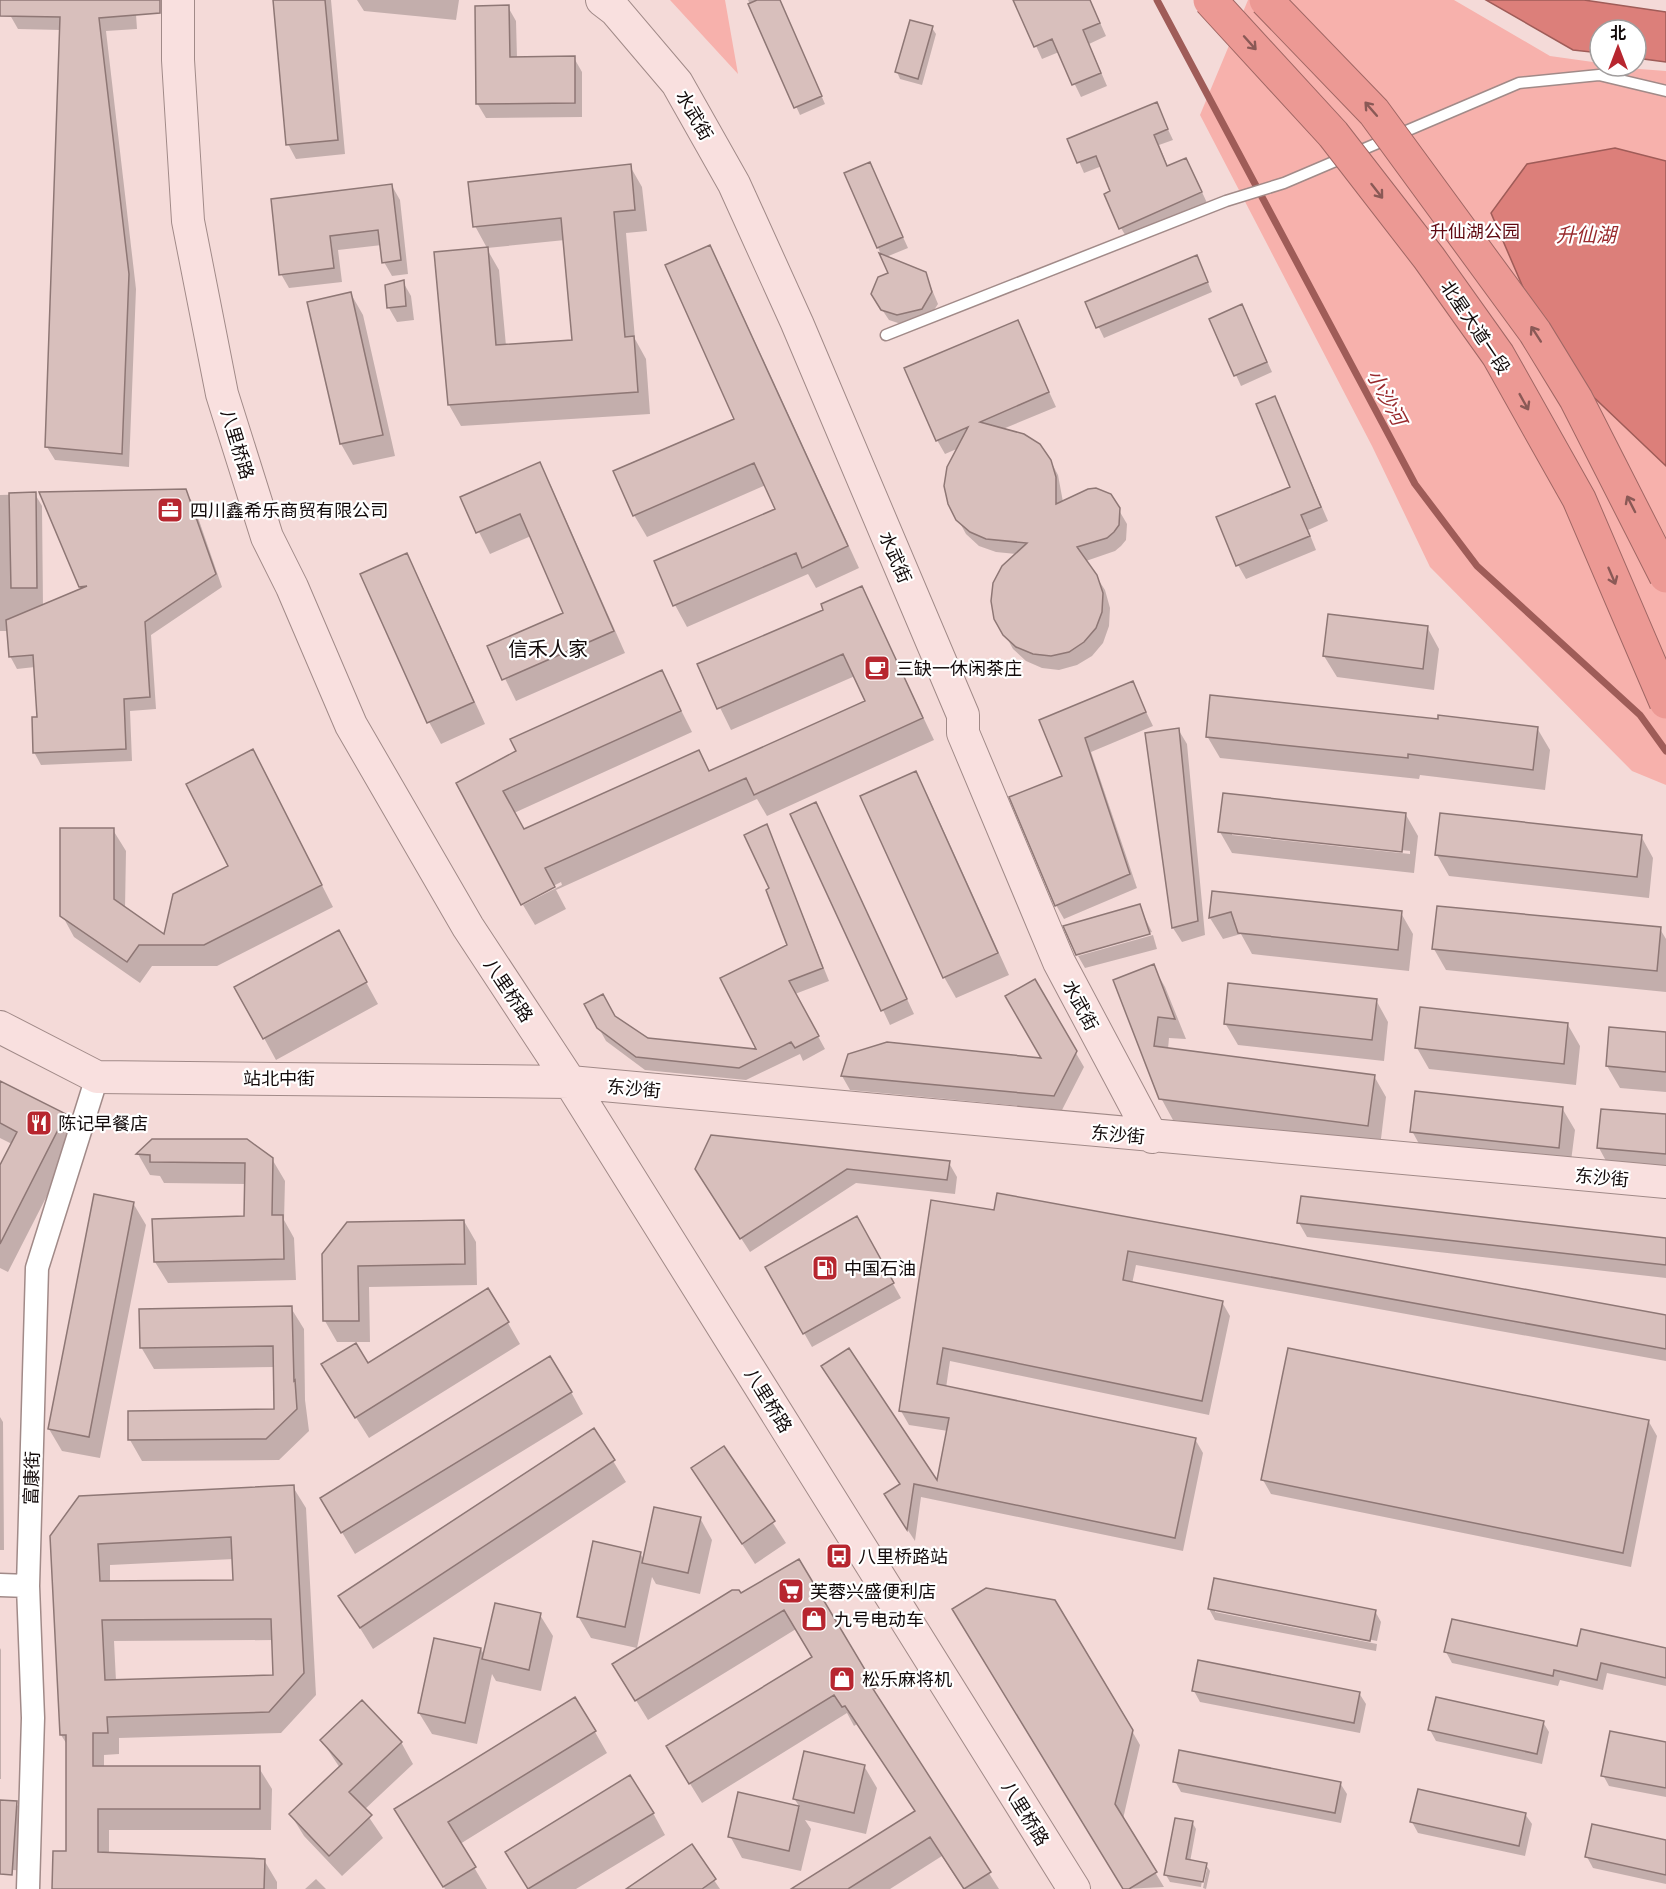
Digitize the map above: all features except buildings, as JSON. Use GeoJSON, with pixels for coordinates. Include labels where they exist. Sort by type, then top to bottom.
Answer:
{"type":"FeatureCollection","features":[{"type":"Feature","properties":{"kind":"highway","name":"北星大道一段"},"geometry":{"type":"LineString","coordinates":[[1210,0],[1333,134],[1429,258],[1498,355],[1579,499],[1666,702]]}},
{"type":"Feature","properties":{"kind":"highway"},"geometry":{"type":"LineString","coordinates":[[1266,0],[1374,112],[1535,332],[1576,399],[1666,576]]}},
{"type":"Feature","properties":{"kind":"street","name":"八里桥路"},"geometry":{"type":"LineString","coordinates":[[178,0],[178,60],[188,221],[222,394],[267,537],[292,587],[351,725],[468,927],[570,1082],[1074,1889]]}},
{"type":"Feature","properties":{"kind":"street","name":"水武街"},"geometry":{"type":"LineString","coordinates":[[602,0],[615,10],[677,83],[735,184],[802,334],[963,715],[963,733],[1059,962],[1152,1137]]}},
{"type":"Feature","properties":{"kind":"street","name":"站北中街"},"geometry":{"type":"LineString","coordinates":[[0,1027],[97,1077],[570,1082]]}},
{"type":"Feature","properties":{"kind":"street","name":"富康街"},"geometry":{"type":"LineString","coordinates":[[28,1889],[33,1718],[28,1586],[37,1269],[97,1077]]}},
{"type":"Feature","properties":{"kind":"street","name":"东沙街"},"geometry":{"type":"LineString","coordinates":[[570,1082],[1152,1137],[1666,1182]]}},
{"type":"Feature","properties":{"kind":"street"},"geometry":{"type":"LineString","coordinates":[[0,1585],[28,1586]]}},
{"type":"Feature","properties":{"kind":"lane"},"geometry":{"type":"LineString","coordinates":[[886,335],[1226,201],[1284,183],[1519,83],[1599,75],[1666,91]]}},
{"type":"Feature","properties":{"kind":"green space"},"geometry":{"type":"Polygon","coordinates":[[[670,0],[725,0],[738,74],[670,0]]]}},
{"type":"Feature","properties":{"kind":"green space","name":"升仙湖公园"},"geometry":{"type":"Polygon","coordinates":[[[1248,0],[1454,0],[1550,56],[1588,61],[1588,78],[1648,78],[1648,70],[1666,71],[1666,785],[1632,771],[1430,567],[1372,446],[1200,115],[1248,0]]]}},
{"type":"Feature","properties":{"kind":"water"},"geometry":{"type":"Polygon","coordinates":[[[1486,0],[1584,0],[1666,12],[1666,62],[1648,60],[1648,18],[1588,18],[1588,52],[1573,50],[1486,0]]]}},
{"type":"Feature","properties":{"kind":"water","name":"升仙湖"},"geometry":{"type":"Polygon","coordinates":[[[1615,148],[1666,161],[1666,466],[1582,386],[1534,313],[1491,213],[1527,164],[1615,148]]]}},
{"type":"Feature","properties":{"kind":"waterway","name":"小沙河"},"geometry":{"type":"LineString","coordinates":[[1157,0],[1415,484],[1477,566],[1640,715],[1666,751]]}},
{"type":"Feature","properties":{"kind":"place","name":"四川鑫希乐商贸有限公司"},"geometry":{"type":"Point","coordinates":[170,510]}},
{"type":"Feature","properties":{"kind":"place","name":"三缺一休闲茶庄"},"geometry":{"type":"Point","coordinates":[877,668]}},
{"type":"Feature","properties":{"kind":"place","name":"陈记早餐店"},"geometry":{"type":"Point","coordinates":[39,1123]}},
{"type":"Feature","properties":{"kind":"place","name":"中国石油"},"geometry":{"type":"Point","coordinates":[825,1268]}},
{"type":"Feature","properties":{"kind":"place","name":"八里桥路站"},"geometry":{"type":"Point","coordinates":[839,1556]}},
{"type":"Feature","properties":{"kind":"place","name":"芙蓉兴盛便利店"},"geometry":{"type":"Point","coordinates":[791,1591]}},
{"type":"Feature","properties":{"kind":"place","name":"九号电动车"},"geometry":{"type":"Point","coordinates":[814,1619]}},
{"type":"Feature","properties":{"kind":"place","name":"松乐麻将机"},"geometry":{"type":"Point","coordinates":[842,1679]}},
{"type":"Feature","properties":{"kind":"district","name":"信禾人家"},"geometry":{"type":"Point","coordinates":[548,648]}}]}
